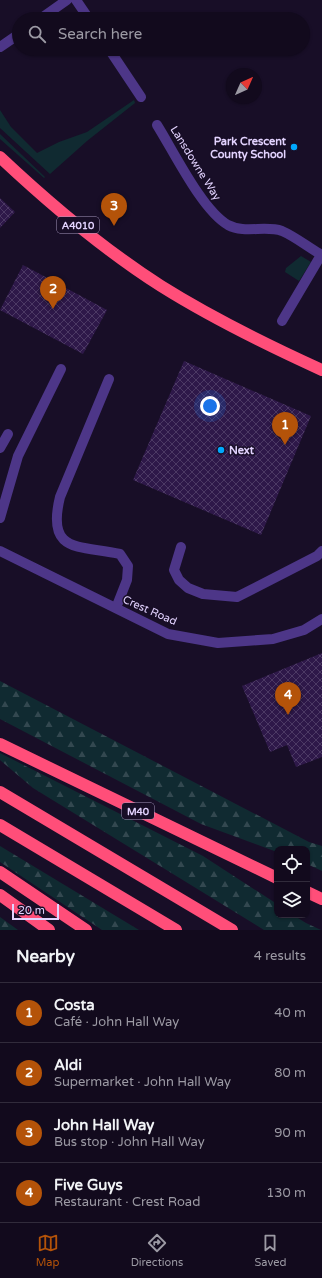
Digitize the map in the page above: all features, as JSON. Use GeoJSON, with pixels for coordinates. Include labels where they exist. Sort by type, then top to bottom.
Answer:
{"type":"FeatureCollection","features":[{"type":"Feature","properties":{"kind":"highway","name":"A4010"},"geometry":{"type":"LineString","coordinates":[[0,157],[33,188],[81,228],[161,286],[236,329],[322,370]]}},
{"type":"Feature","properties":{"kind":"highway","name":"M40"},"geometry":{"type":"LineString","coordinates":[[0,744],[274,877]]}},
{"type":"Feature","properties":{"kind":"highway"},"geometry":{"type":"LineString","coordinates":[[0,792],[232,930]]}},
{"type":"Feature","properties":{"kind":"highway"},"geometry":{"type":"LineString","coordinates":[[0,825],[176,930]]}},
{"type":"Feature","properties":{"kind":"highway"},"geometry":{"type":"LineString","coordinates":[[0,872],[86,930]]}},
{"type":"Feature","properties":{"kind":"highway"},"geometry":{"type":"LineString","coordinates":[[310,893],[322,899]]}},
{"type":"Feature","properties":{"kind":"highway"},"geometry":{"type":"LineString","coordinates":[[0,895],[49,930]]}},
{"type":"Feature","properties":{"kind":"street"},"geometry":{"type":"LineString","coordinates":[[50,12],[67,0]]}},
{"type":"Feature","properties":{"kind":"street"},"geometry":{"type":"LineString","coordinates":[[76,0],[84,12]]}},
{"type":"Feature","properties":{"kind":"street"},"geometry":{"type":"LineString","coordinates":[[0,47],[12,39]]}},
{"type":"Feature","properties":{"kind":"street"},"geometry":{"type":"LineString","coordinates":[[114,56],[142,97]]}},
{"type":"Feature","properties":{"kind":"street","name":"Lansdowne Way"},"geometry":{"type":"LineString","coordinates":[[158,125],[195,187],[214,214],[229,225],[244,230],[264,229],[282,231],[322,255]]}},
{"type":"Feature","properties":{"kind":"street"},"geometry":{"type":"LineString","coordinates":[[282,321],[322,255]]}},
{"type":"Feature","properties":{"kind":"street"},"geometry":{"type":"LineString","coordinates":[[0,518],[18,456],[61,369]]}},
{"type":"Feature","properties":{"kind":"street"},"geometry":{"type":"LineString","coordinates":[[109,379],[60,497],[57,511],[57,530],[63,540],[78,548],[120,554],[128,566],[127,580],[116,608]]}},
{"type":"Feature","properties":{"kind":"street"},"geometry":{"type":"LineString","coordinates":[[0,448],[8,434]]}},
{"type":"Feature","properties":{"kind":"street"},"geometry":{"type":"LineString","coordinates":[[181,547],[174,570],[179,580],[188,588],[202,594],[220,597],[237,597],[317,556],[322,551]]}},
{"type":"Feature","properties":{"kind":"street","name":"Crest Road"},"geometry":{"type":"LineString","coordinates":[[0,551],[168,634],[218,643],[273,639],[304,630],[322,619]]}},
{"type":"Feature","properties":{"kind":"green space"},"geometry":{"type":"Polygon","coordinates":[[[134,100],[135,103],[87,141],[50,174],[0,128],[0,110],[11,127],[37,153],[59,142],[87,132],[134,100]]]}},
{"type":"Feature","properties":{"kind":"green space"},"geometry":{"type":"Polygon","coordinates":[[[0,134],[45,177],[44,178],[0,139],[0,134]]]}},
{"type":"Feature","properties":{"kind":"green space"},"geometry":{"type":"Polygon","coordinates":[[[301,256],[311,262],[299,281],[285,272],[286,268],[301,256]]]}},
{"type":"Feature","properties":{"kind":"green space"},"geometry":{"type":"Polygon","coordinates":[[[0,681],[309,842],[322,846],[322,871],[310,865],[310,846],[274,846],[274,851],[201,824],[0,719],[0,681]]]}},
{"type":"Feature","properties":{"kind":"green space"},"geometry":{"type":"Polygon","coordinates":[[[0,753],[203,856],[274,902],[274,918],[298,918],[321,930],[264,930],[33,788],[0,760],[0,753]]]}},
{"type":"Feature","properties":{"kind":"green space"},"geometry":{"type":"Polygon","coordinates":[[[0,846],[139,930],[102,930],[0,862],[0,846]]]}},
{"type":"Feature","properties":{"kind":"green space"},"geometry":{"type":"Polygon","coordinates":[[[0,917],[18,930],[0,930],[0,917]]]}},
{"type":"Feature","properties":{"kind":"building"},"geometry":{"type":"Polygon","coordinates":[[[0,198],[15,212],[0,228],[0,198]]]}},
{"type":"Feature","properties":{"kind":"building"},"geometry":{"type":"Polygon","coordinates":[[[23,265],[107,310],[83,354],[0,310],[23,265]]]}},
{"type":"Feature","properties":{"kind":"building","name":"Next"},"geometry":{"type":"Polygon","coordinates":[[[184,361],[311,416],[261,535],[133,480],[184,361]]]}},
{"type":"Feature","properties":{"kind":"building"},"geometry":{"type":"Polygon","coordinates":[[[322,653],[322,757],[296,767],[287,745],[270,752],[242,686],[322,653]]]}},
{"type":"Feature","properties":{"kind":"place","name":"Park Crescent County School"},"geometry":{"type":"Point","coordinates":[294,147]}},
{"type":"Feature","properties":{"kind":"place","name":"John Hall Way"},"geometry":{"type":"Point","coordinates":[114,226]}},
{"type":"Feature","properties":{"kind":"place","name":"Aldi"},"geometry":{"type":"Point","coordinates":[53,309]}},
{"type":"Feature","properties":{"kind":"place","name":"Costa"},"geometry":{"type":"Point","coordinates":[285,445]}},
{"type":"Feature","properties":{"kind":"place","name":"Next"},"geometry":{"type":"Point","coordinates":[221,450]}},
{"type":"Feature","properties":{"kind":"place","name":"Five Guys"},"geometry":{"type":"Point","coordinates":[288,715]}}]}
